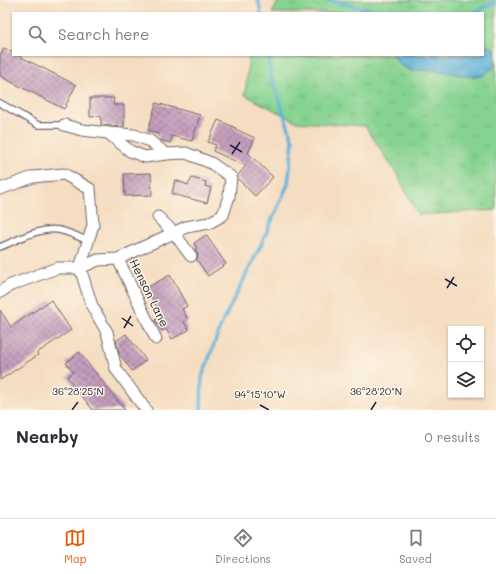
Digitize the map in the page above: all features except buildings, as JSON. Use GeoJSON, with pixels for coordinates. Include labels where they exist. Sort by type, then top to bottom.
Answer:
{"type":"FeatureCollection","features":[{"type":"Feature","properties":{"kind":"street"},"geometry":{"type":"LineString","coordinates":[[64,125],[82,130],[134,135],[150,141],[166,154]]}},
{"type":"Feature","properties":{"kind":"street"},"geometry":{"type":"LineString","coordinates":[[0,292],[11,285],[57,268],[80,268],[98,260],[118,259],[186,227],[209,224],[223,215],[229,196],[231,178],[211,163],[186,153],[145,157],[130,151],[108,133]]}},
{"type":"Feature","properties":{"kind":"street"},"geometry":{"type":"LineString","coordinates":[[0,189],[33,177],[64,174],[90,188],[93,225],[80,268],[92,306],[106,332],[116,369],[146,410]]}},
{"type":"Feature","properties":{"kind":"street"},"geometry":{"type":"LineString","coordinates":[[158,217],[174,233],[191,256]]}},
{"type":"Feature","properties":{"kind":"street","name":"Henson Lane"},"geometry":{"type":"LineString","coordinates":[[118,259],[156,339]]}},
{"type":"Feature","properties":{"kind":"lane"},"geometry":{"type":"LineString","coordinates":[[0,103],[38,125],[64,125]]}},
{"type":"Feature","properties":{"kind":"lane"},"geometry":{"type":"LineString","coordinates":[[0,247],[41,230],[51,229],[66,232],[88,241]]}},
{"type":"Feature","properties":{"kind":"green space"},"geometry":{"type":"Polygon","coordinates":[[[279,0],[496,0],[496,210],[418,215],[398,176],[365,126],[297,122],[245,95],[249,56],[484,56],[484,12],[273,12],[279,0]]]}},
{"type":"Feature","properties":{"kind":"water"},"geometry":{"type":"Polygon","coordinates":[[[484,45],[495,49],[496,62],[493,68],[482,76],[472,77],[441,71],[411,71],[400,65],[394,56],[484,56],[484,45]]]}},
{"type":"Feature","properties":{"kind":"waterway"},"geometry":{"type":"LineString","coordinates":[[258,0],[261,12]]}},
{"type":"Feature","properties":{"kind":"waterway"},"geometry":{"type":"LineString","coordinates":[[327,0],[381,12]]}},
{"type":"Feature","properties":{"kind":"waterway"},"geometry":{"type":"LineString","coordinates":[[474,12],[496,2]]}},
{"type":"Feature","properties":{"kind":"waterway"},"geometry":{"type":"LineString","coordinates":[[201,410],[202,377],[222,323],[260,247],[288,184],[293,141],[271,76],[268,56]]}}]}
